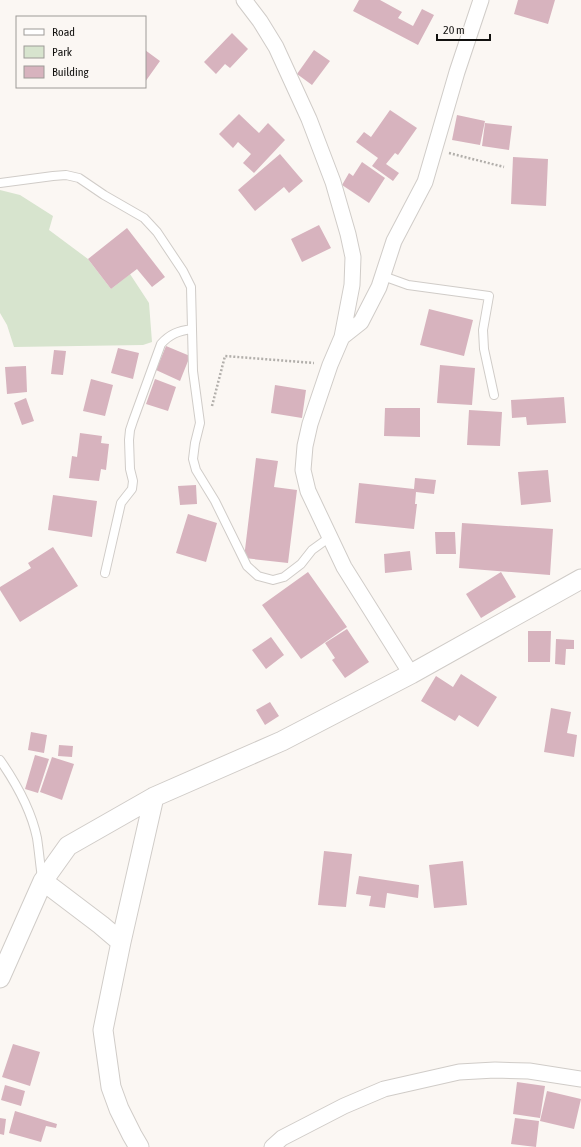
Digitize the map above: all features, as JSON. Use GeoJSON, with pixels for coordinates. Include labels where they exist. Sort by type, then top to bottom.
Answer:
{"type":"FeatureCollection","features":[{"type":"Feature","properties":{"kind":"street"},"geometry":{"type":"LineString","coordinates":[[244,0],[260,21],[276,47],[308,118],[333,182],[353,257],[352,285],[342,337],[330,365],[310,424],[305,446],[303,470],[308,491],[344,567],[411,674]]}},
{"type":"Feature","properties":{"kind":"street"},"geometry":{"type":"LineString","coordinates":[[342,337],[361,322],[379,287],[394,241],[425,182],[457,72],[481,0]]}},
{"type":"Feature","properties":{"kind":"street"},"geometry":{"type":"LineString","coordinates":[[0,978],[42,881],[68,846],[154,797],[282,741],[411,674],[581,579]]}},
{"type":"Feature","properties":{"kind":"street"},"geometry":{"type":"LineString","coordinates":[[139,1147],[119,1109],[111,1087],[103,1030],[121,942],[154,797]]}},
{"type":"Feature","properties":{"kind":"street"},"geometry":{"type":"LineString","coordinates":[[42,881],[101,925],[121,942]]}},
{"type":"Feature","properties":{"kind":"street"},"geometry":{"type":"LineString","coordinates":[[272,1147],[282,1138],[344,1106],[384,1089],[459,1072],[495,1070],[529,1072],[579,1078]]}},
{"type":"Feature","properties":{"kind":"lane"},"geometry":{"type":"LineString","coordinates":[[0,183],[66,175],[79,178],[144,218],[157,232],[183,271],[191,287],[193,371],[200,423],[193,459],[196,470],[215,501],[247,566],[258,576],[273,580],[284,577],[301,564],[312,550],[330,537]]}},
{"type":"Feature","properties":{"kind":"lane"},"geometry":{"type":"LineString","coordinates":[[383,276],[408,285],[489,296],[483,330],[494,395]]}},
{"type":"Feature","properties":{"kind":"lane"},"geometry":{"type":"LineString","coordinates":[[105,573],[121,503],[132,489],[133,481],[130,469],[129,440],[130,430],[138,407],[161,344],[168,337],[179,331],[192,329]]}},
{"type":"Feature","properties":{"kind":"lane"},"geometry":{"type":"LineString","coordinates":[[0,760],[16,784],[32,821],[37,838],[42,881]]}},
{"type":"Feature","properties":{"kind":"path"},"geometry":{"type":"LineString","coordinates":[[435,150],[504,167]]}},
{"type":"Feature","properties":{"kind":"path"},"geometry":{"type":"LineString","coordinates":[[200,423],[207,422],[225,356],[315,363]]}},
{"type":"Feature","properties":{"kind":"green space"},"geometry":{"type":"Polygon","coordinates":[[[0,190],[20,195],[53,216],[49,230],[88,259],[111,289],[130,274],[149,303],[152,342],[143,345],[14,347],[7,325],[0,313],[0,190]]]}},
{"type":"Feature","properties":{"kind":"building"},"geometry":{"type":"Polygon","coordinates":[[[359,0],[380,0],[402,12],[398,18],[413,26],[422,9],[434,15],[418,45],[353,11],[359,0]]]}},
{"type":"Feature","properties":{"kind":"building"},"geometry":{"type":"Polygon","coordinates":[[[518,0],[555,0],[548,24],[514,14],[518,0]]]}},
{"type":"Feature","properties":{"kind":"building"},"geometry":{"type":"Polygon","coordinates":[[[232,33],[248,49],[230,68],[225,64],[216,74],[204,62],[232,33]]]}},
{"type":"Feature","properties":{"kind":"building"},"geometry":{"type":"Polygon","coordinates":[[[314,50],[330,61],[312,85],[297,74],[314,50]]]}},
{"type":"Feature","properties":{"kind":"building"},"geometry":{"type":"Polygon","coordinates":[[[146,51],[160,61],[146,81],[146,51]]]}},
{"type":"Feature","properties":{"kind":"building"},"geometry":{"type":"Polygon","coordinates":[[[390,110],[417,128],[398,155],[395,153],[386,164],[399,173],[393,181],[372,166],[378,158],[356,142],[364,132],[371,137],[390,110]]]}},
{"type":"Feature","properties":{"kind":"building"},"geometry":{"type":"Polygon","coordinates":[[[239,114],[259,133],[268,123],[285,140],[254,173],[243,163],[251,154],[238,142],[233,148],[219,134],[239,114]]]}},
{"type":"Feature","properties":{"kind":"building"},"geometry":{"type":"Polygon","coordinates":[[[457,115],[485,121],[480,145],[452,140],[457,115]]]}},
{"type":"Feature","properties":{"kind":"building"},"geometry":{"type":"Polygon","coordinates":[[[485,123],[512,126],[509,150],[482,146],[485,123]]]}},
{"type":"Feature","properties":{"kind":"building"},"geometry":{"type":"Polygon","coordinates":[[[280,154],[303,181],[289,193],[284,187],[255,211],[238,190],[280,154]]]}},
{"type":"Feature","properties":{"kind":"building"},"geometry":{"type":"Polygon","coordinates":[[[513,157],[548,159],[546,206],[511,204],[513,157]]]}},
{"type":"Feature","properties":{"kind":"building"},"geometry":{"type":"Polygon","coordinates":[[[362,162],[385,178],[369,203],[342,185],[349,173],[353,176],[362,162]]]}},
{"type":"Feature","properties":{"kind":"building"},"geometry":{"type":"Polygon","coordinates":[[[319,225],[331,248],[302,262],[291,239],[319,225]]]}},
{"type":"Feature","properties":{"kind":"building"},"geometry":{"type":"Polygon","coordinates":[[[127,228],[165,277],[152,287],[137,269],[111,289],[88,259],[127,228]]]}},
{"type":"Feature","properties":{"kind":"building"},"geometry":{"type":"Polygon","coordinates":[[[429,309],[473,320],[464,356],[420,345],[429,309]]]}},
{"type":"Feature","properties":{"kind":"building"},"geometry":{"type":"Polygon","coordinates":[[[166,346],[190,356],[180,381],[156,370],[166,346]]]}},
{"type":"Feature","properties":{"kind":"building"},"geometry":{"type":"Polygon","coordinates":[[[118,348],[139,353],[133,379],[111,373],[118,348]]]}},
{"type":"Feature","properties":{"kind":"building"},"geometry":{"type":"Polygon","coordinates":[[[54,350],[66,351],[63,375],[51,374],[54,350]]]}},
{"type":"Feature","properties":{"kind":"building"},"geometry":{"type":"Polygon","coordinates":[[[440,365],[475,368],[472,405],[437,403],[440,365]]]}},
{"type":"Feature","properties":{"kind":"building"},"geometry":{"type":"Polygon","coordinates":[[[26,366],[27,392],[7,394],[5,367],[26,366]]]}},
{"type":"Feature","properties":{"kind":"building"},"geometry":{"type":"Polygon","coordinates":[[[91,379],[113,385],[105,416],[83,411],[91,379]]]}},
{"type":"Feature","properties":{"kind":"building"},"geometry":{"type":"Polygon","coordinates":[[[155,379],[176,387],[168,411],[146,404],[155,379]]]}},
{"type":"Feature","properties":{"kind":"building"},"geometry":{"type":"Polygon","coordinates":[[[275,385],[306,390],[302,418],[271,413],[275,385]]]}},
{"type":"Feature","properties":{"kind":"building"},"geometry":{"type":"Polygon","coordinates":[[[564,397],[566,423],[527,425],[526,417],[512,418],[511,400],[564,397]]]}},
{"type":"Feature","properties":{"kind":"building"},"geometry":{"type":"Polygon","coordinates":[[[26,398],[34,421],[22,425],[14,403],[26,398]]]}},
{"type":"Feature","properties":{"kind":"building"},"geometry":{"type":"Polygon","coordinates":[[[385,408],[420,408],[420,437],[384,436],[385,408]]]}},
{"type":"Feature","properties":{"kind":"building"},"geometry":{"type":"Polygon","coordinates":[[[469,410],[502,412],[500,446],[467,445],[469,410]]]}},
{"type":"Feature","properties":{"kind":"building"},"geometry":{"type":"Polygon","coordinates":[[[80,433],[102,436],[101,443],[109,444],[106,470],[101,469],[99,481],[69,478],[72,456],[77,457],[80,433]]]}},
{"type":"Feature","properties":{"kind":"building"},"geometry":{"type":"Polygon","coordinates":[[[256,458],[278,461],[274,487],[297,490],[288,563],[244,558],[256,458]]]}},
{"type":"Feature","properties":{"kind":"building"},"geometry":{"type":"Polygon","coordinates":[[[548,470],[551,502],[521,505],[518,472],[548,470]]]}},
{"type":"Feature","properties":{"kind":"building"},"geometry":{"type":"Polygon","coordinates":[[[415,478],[436,480],[434,494],[416,492],[415,504],[417,504],[414,529],[355,523],[359,483],[414,489],[415,478]]]}},
{"type":"Feature","properties":{"kind":"building"},"geometry":{"type":"Polygon","coordinates":[[[196,485],[197,504],[180,505],[178,486],[196,485]]]}},
{"type":"Feature","properties":{"kind":"building"},"geometry":{"type":"Polygon","coordinates":[[[53,495],[97,501],[92,537],[48,530],[53,495]]]}},
{"type":"Feature","properties":{"kind":"building"},"geometry":{"type":"Polygon","coordinates":[[[188,514],[217,523],[206,562],[176,553],[188,514]]]}},
{"type":"Feature","properties":{"kind":"building"},"geometry":{"type":"Polygon","coordinates":[[[462,523],[553,529],[550,575],[459,568],[462,523]]]}},
{"type":"Feature","properties":{"kind":"building"},"geometry":{"type":"Polygon","coordinates":[[[435,532],[455,532],[456,554],[436,554],[435,532]]]}},
{"type":"Feature","properties":{"kind":"building"},"geometry":{"type":"Polygon","coordinates":[[[53,547],[78,586],[20,622],[0,590],[0,587],[31,568],[28,563],[53,547]]]}},
{"type":"Feature","properties":{"kind":"building"},"geometry":{"type":"Polygon","coordinates":[[[410,551],[412,570],[385,573],[384,554],[410,551]]]}},
{"type":"Feature","properties":{"kind":"building"},"geometry":{"type":"Polygon","coordinates":[[[308,572],[347,627],[301,659],[262,605],[308,572]]]}},
{"type":"Feature","properties":{"kind":"building"},"geometry":{"type":"Polygon","coordinates":[[[501,572],[516,597],[481,618],[466,594],[501,572]]]}},
{"type":"Feature","properties":{"kind":"building"},"geometry":{"type":"Polygon","coordinates":[[[347,629],[369,662],[345,678],[332,660],[335,658],[325,643],[347,629]]]}},
{"type":"Feature","properties":{"kind":"building"},"geometry":{"type":"Polygon","coordinates":[[[528,631],[551,631],[550,662],[528,662],[528,631]]]}},
{"type":"Feature","properties":{"kind":"building"},"geometry":{"type":"Polygon","coordinates":[[[271,637],[284,655],[266,669],[252,650],[271,637]]]}},
{"type":"Feature","properties":{"kind":"building"},"geometry":{"type":"Polygon","coordinates":[[[556,639],[574,640],[574,649],[566,649],[565,665],[555,664],[556,639]]]}},
{"type":"Feature","properties":{"kind":"building"},"geometry":{"type":"Polygon","coordinates":[[[461,674],[497,697],[478,727],[459,715],[455,721],[421,701],[436,676],[453,687],[461,674]]]}},
{"type":"Feature","properties":{"kind":"building"},"geometry":{"type":"Polygon","coordinates":[[[270,702],[279,716],[265,725],[256,710],[270,702]]]}},
{"type":"Feature","properties":{"kind":"building"},"geometry":{"type":"Polygon","coordinates":[[[551,708],[571,712],[567,733],[577,735],[574,757],[544,752],[551,708]]]}},
{"type":"Feature","properties":{"kind":"building"},"geometry":{"type":"Polygon","coordinates":[[[31,732],[47,735],[44,753],[28,750],[31,732]]]}},
{"type":"Feature","properties":{"kind":"building"},"geometry":{"type":"Polygon","coordinates":[[[59,745],[73,746],[72,757],[58,756],[59,745]]]}},
{"type":"Feature","properties":{"kind":"building"},"geometry":{"type":"Polygon","coordinates":[[[35,755],[49,759],[38,793],[25,789],[35,755]]]}},
{"type":"Feature","properties":{"kind":"building"},"geometry":{"type":"Polygon","coordinates":[[[52,757],[74,764],[62,800],[40,792],[52,757]]]}},
{"type":"Feature","properties":{"kind":"building"},"geometry":{"type":"Polygon","coordinates":[[[324,851],[352,854],[346,907],[318,905],[324,851]]]}},
{"type":"Feature","properties":{"kind":"building"},"geometry":{"type":"Polygon","coordinates":[[[463,861],[467,905],[434,908],[429,865],[463,861]]]}},
{"type":"Feature","properties":{"kind":"building"},"geometry":{"type":"Polygon","coordinates":[[[359,876],[419,885],[418,898],[387,893],[385,908],[369,906],[371,896],[356,894],[359,876]]]}},
{"type":"Feature","properties":{"kind":"building"},"geometry":{"type":"Polygon","coordinates":[[[13,1044],[40,1052],[30,1086],[2,1077],[13,1044]]]}},
{"type":"Feature","properties":{"kind":"building"},"geometry":{"type":"Polygon","coordinates":[[[517,1082],[545,1086],[540,1118],[513,1114],[517,1082]]]}},
{"type":"Feature","properties":{"kind":"building"},"geometry":{"type":"Polygon","coordinates":[[[5,1085],[25,1091],[21,1106],[1,1100],[5,1085]]]}},
{"type":"Feature","properties":{"kind":"building"},"geometry":{"type":"Polygon","coordinates":[[[547,1091],[581,1099],[574,1129],[540,1121],[547,1091]]]}},
{"type":"Feature","properties":{"kind":"building"},"geometry":{"type":"Polygon","coordinates":[[[15,1111],[57,1124],[56,1128],[46,1126],[41,1142],[9,1133],[15,1111]]]}},
{"type":"Feature","properties":{"kind":"building"},"geometry":{"type":"Polygon","coordinates":[[[0,1118],[6,1119],[4,1135],[0,1134],[0,1118]]]}},
{"type":"Feature","properties":{"kind":"building"},"geometry":{"type":"Polygon","coordinates":[[[515,1118],[539,1121],[536,1147],[511,1144],[515,1118]]]}}]}
